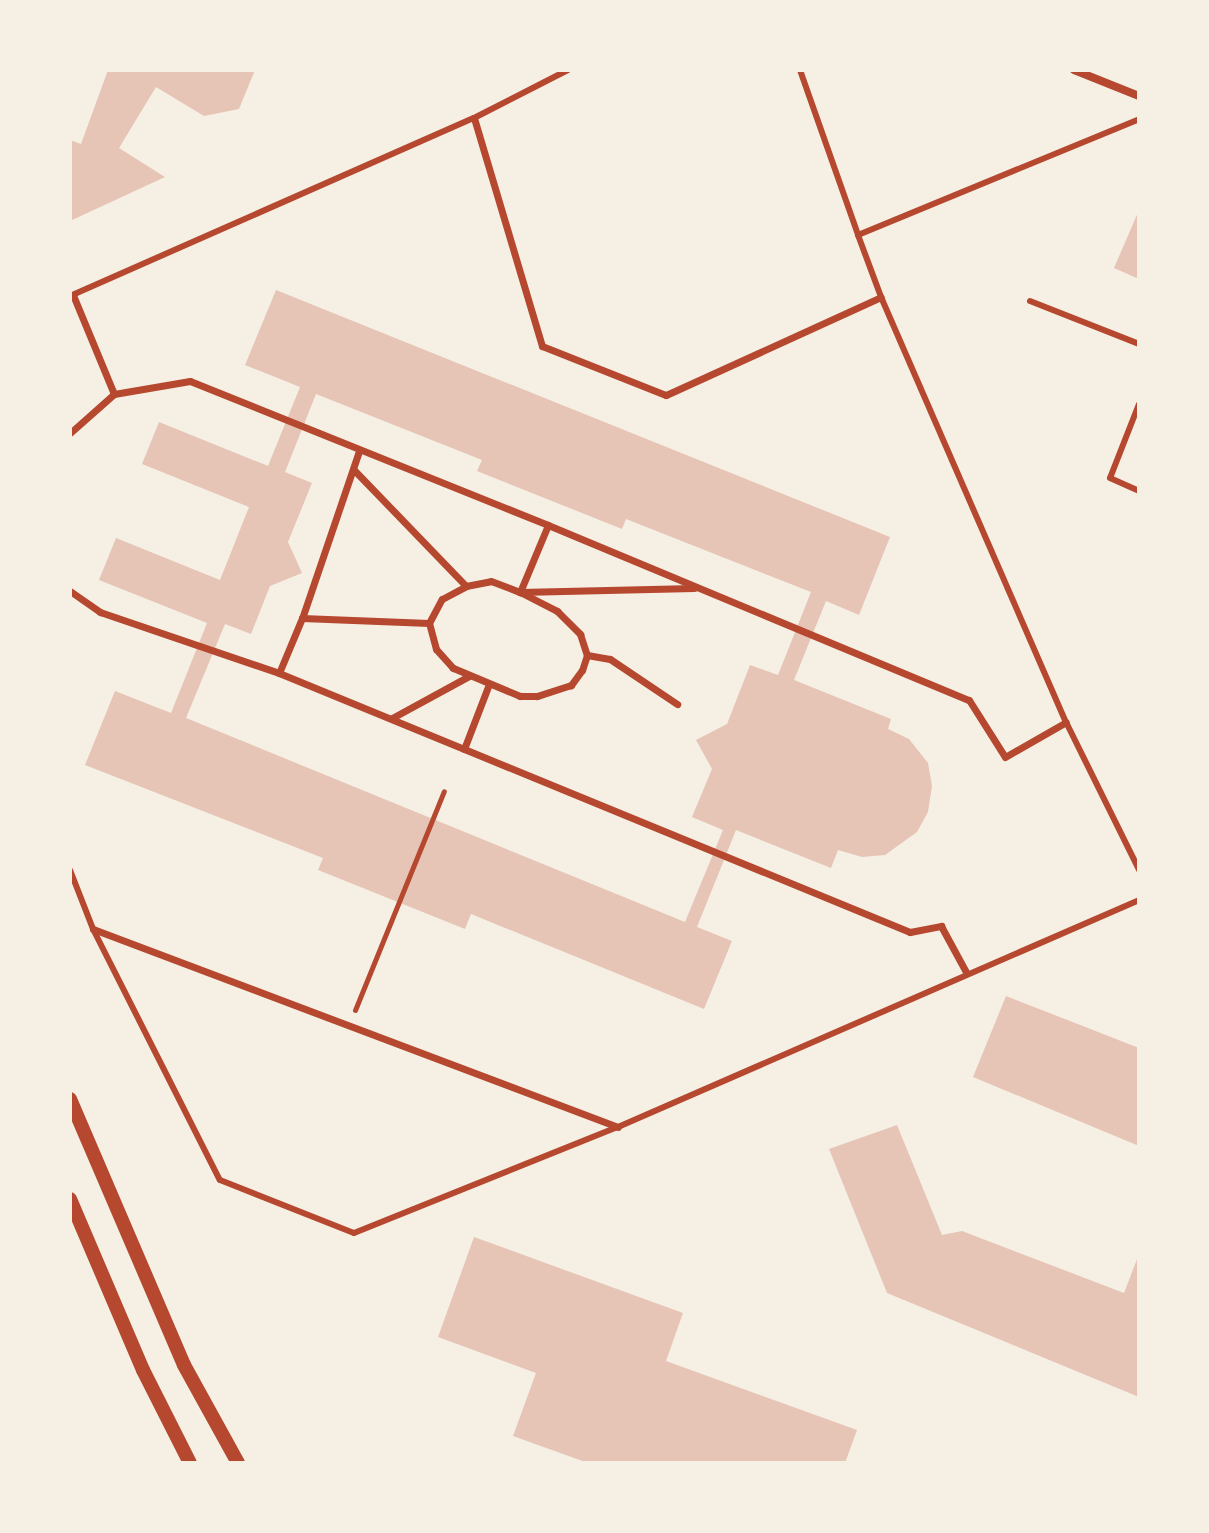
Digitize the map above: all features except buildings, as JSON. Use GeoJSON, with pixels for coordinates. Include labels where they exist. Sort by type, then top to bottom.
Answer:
{"type":"FeatureCollection","features":[{"type":"Feature","properties":{"kind":"street"},"geometry":{"type":"LineString","coordinates":[[1074,70],[1139,96]]}},
{"type":"Feature","properties":{"kind":"street"},"geometry":{"type":"LineString","coordinates":[[474,118],[542,346],[666,395],[881,297]]}},
{"type":"Feature","properties":{"kind":"street"},"geometry":{"type":"LineString","coordinates":[[71,295],[114,394]]}},
{"type":"Feature","properties":{"kind":"street"},"geometry":{"type":"LineString","coordinates":[[70,433],[114,394],[190,381],[548,525],[969,700],[1005,757],[1066,722]]}},
{"type":"Feature","properties":{"kind":"street"},"geometry":{"type":"LineString","coordinates":[[279,673],[302,618],[359,451]]}},
{"type":"Feature","properties":{"kind":"street"},"geometry":{"type":"LineString","coordinates":[[354,470],[466,586]]}},
{"type":"Feature","properties":{"kind":"street"},"geometry":{"type":"LineString","coordinates":[[520,592],[548,525]]}},
{"type":"Feature","properties":{"kind":"street"},"geometry":{"type":"LineString","coordinates":[[491,581],[557,611],[580,634],[587,655],[582,670],[571,685],[554,692],[520,696],[453,668],[436,649],[429,623],[442,599],[466,586],[491,581]]}},
{"type":"Feature","properties":{"kind":"street"},"geometry":{"type":"LineString","coordinates":[[520,592],[696,588]]}},
{"type":"Feature","properties":{"kind":"street"},"geometry":{"type":"LineString","coordinates":[[70,591],[100,612],[279,673],[910,932],[941,926],[966,972]]}},
{"type":"Feature","properties":{"kind":"street"},"geometry":{"type":"LineString","coordinates":[[302,618],[429,623]]}},
{"type":"Feature","properties":{"kind":"street"},"geometry":{"type":"LineString","coordinates":[[587,655],[610,659],[677,704]]}},
{"type":"Feature","properties":{"kind":"street"},"geometry":{"type":"LineString","coordinates":[[392,718],[469,676]]}},
{"type":"Feature","properties":{"kind":"street"},"geometry":{"type":"LineString","coordinates":[[464,749],[489,684]]}},
{"type":"Feature","properties":{"kind":"street"},"geometry":{"type":"LineString","coordinates":[[93,929],[618,1127]]}},
{"type":"Feature","properties":{"kind":"street"},"geometry":{"type":"LineString","coordinates":[[70,1099],[184,1365],[238,1463]]}},
{"type":"Feature","properties":{"kind":"street"},"geometry":{"type":"LineString","coordinates":[[70,1199],[143,1370],[190,1463]]}},
{"type":"Feature","properties":{"kind":"lane"},"geometry":{"type":"LineString","coordinates":[[71,295],[474,118],[568,70]]}},
{"type":"Feature","properties":{"kind":"lane"},"geometry":{"type":"LineString","coordinates":[[800,70],[881,297],[1066,722],[1139,870]]}},
{"type":"Feature","properties":{"kind":"lane"},"geometry":{"type":"LineString","coordinates":[[858,235],[1139,119]]}},
{"type":"Feature","properties":{"kind":"lane"},"geometry":{"type":"LineString","coordinates":[[1030,301],[1139,344]]}},
{"type":"Feature","properties":{"kind":"lane"},"geometry":{"type":"LineString","coordinates":[[1139,404],[1110,478],[1139,491]]}},
{"type":"Feature","properties":{"kind":"lane"},"geometry":{"type":"LineString","coordinates":[[70,870],[93,929],[220,1180],[354,1233],[618,1127],[966,972],[1139,900]]}},
{"type":"Feature","properties":{"kind":"path"},"geometry":{"type":"LineString","coordinates":[[348,1026],[444,791]]}}]}
